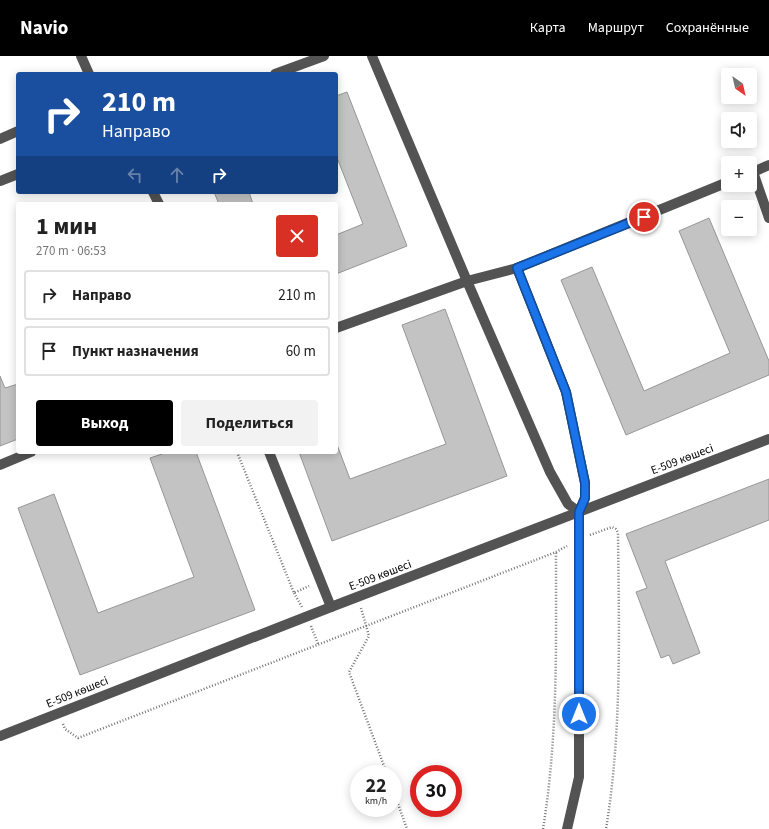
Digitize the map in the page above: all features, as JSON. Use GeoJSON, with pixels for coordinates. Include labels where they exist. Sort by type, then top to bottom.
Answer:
{"type":"FeatureCollection","features":[{"type":"Feature","properties":{"kind":"street"},"geometry":{"type":"LineString","coordinates":[[81,56],[88,72]]}},
{"type":"Feature","properties":{"kind":"street"},"geometry":{"type":"LineString","coordinates":[[280,72],[324,56]]}},
{"type":"Feature","properties":{"kind":"street"},"geometry":{"type":"LineString","coordinates":[[372,56],[550,472],[568,504],[579,512]]}},
{"type":"Feature","properties":{"kind":"street"},"geometry":{"type":"LineString","coordinates":[[0,139],[16,132]]}},
{"type":"Feature","properties":{"kind":"street"},"geometry":{"type":"LineString","coordinates":[[757,170],[769,165]]}},
{"type":"Feature","properties":{"kind":"street"},"geometry":{"type":"LineString","coordinates":[[0,181],[16,175]]}},
{"type":"Feature","properties":{"kind":"street"},"geometry":{"type":"LineString","coordinates":[[338,327],[468,282],[517,268],[721,185]]}},
{"type":"Feature","properties":{"kind":"street"},"geometry":{"type":"LineString","coordinates":[[757,188],[769,218]]}},
{"type":"Feature","properties":{"kind":"street"},"geometry":{"type":"LineString","coordinates":[[517,268],[566,392],[585,483],[585,498],[579,512],[578,540],[579,777],[567,829]]}},
{"type":"Feature","properties":{"kind":"street","name":"Е-509 көшесі"},"geometry":{"type":"LineString","coordinates":[[0,736],[17,731],[59,712],[769,439]]}},
{"type":"Feature","properties":{"kind":"street"},"geometry":{"type":"LineString","coordinates":[[0,465],[26,454]]}},
{"type":"Feature","properties":{"kind":"street"},"geometry":{"type":"LineString","coordinates":[[270,454],[331,607]]}},
{"type":"Feature","properties":{"kind":"path"},"geometry":{"type":"LineString","coordinates":[[238,454],[294,593],[321,581]]}},
{"type":"Feature","properties":{"kind":"path"},"geometry":{"type":"LineString","coordinates":[[59,712],[65,729],[78,738],[556,552],[578,540],[612,527],[616,529],[618,533],[619,694],[611,798],[606,829]]}},
{"type":"Feature","properties":{"kind":"path"},"geometry":{"type":"LineString","coordinates":[[543,829],[548,798],[556,693],[556,552]]}},
{"type":"Feature","properties":{"kind":"path"},"geometry":{"type":"LineString","coordinates":[[357,598],[369,636],[349,672],[384,765]]}},
{"type":"Feature","properties":{"kind":"path"},"geometry":{"type":"LineString","coordinates":[[402,815],[407,829]]}},
{"type":"Feature","properties":{"kind":"building"},"geometry":{"type":"Polygon","coordinates":[[[347,92],[407,246],[338,273],[338,234],[363,224],[338,160],[338,95],[347,92]]]}},
{"type":"Feature","properties":{"kind":"building"},"geometry":{"type":"Polygon","coordinates":[[[215,194],[250,194],[252,202],[218,202],[215,194]]]}},
{"type":"Feature","properties":{"kind":"building"},"geometry":{"type":"Polygon","coordinates":[[[709,218],[769,361],[769,375],[626,435],[561,280],[592,267],[644,391],[730,353],[679,231],[709,218]]]}},
{"type":"Feature","properties":{"kind":"building"},"geometry":{"type":"Polygon","coordinates":[[[445,309],[507,476],[332,541],[300,454],[338,454],[338,447],[350,479],[446,444],[402,325],[445,309]]]}},
{"type":"Feature","properties":{"kind":"building"},"geometry":{"type":"Polygon","coordinates":[[[0,376],[5,388],[16,385],[16,440],[0,446],[0,376]]]}},
{"type":"Feature","properties":{"kind":"building"},"geometry":{"type":"Polygon","coordinates":[[[162,454],[197,454],[255,610],[80,675],[18,508],[54,494],[98,613],[194,577],[150,458],[162,454]]]}},
{"type":"Feature","properties":{"kind":"building"},"geometry":{"type":"Polygon","coordinates":[[[769,479],[769,520],[665,561],[700,653],[673,664],[669,655],[661,658],[636,592],[647,588],[626,534],[769,479]]]}},
{"type":"Feature","properties":{"kind":"route"},"geometry":{"type":"LineString","coordinates":[[579,714],[579,512],[585,498],[585,483],[566,392],[517,268],[644,217]]}}]}
